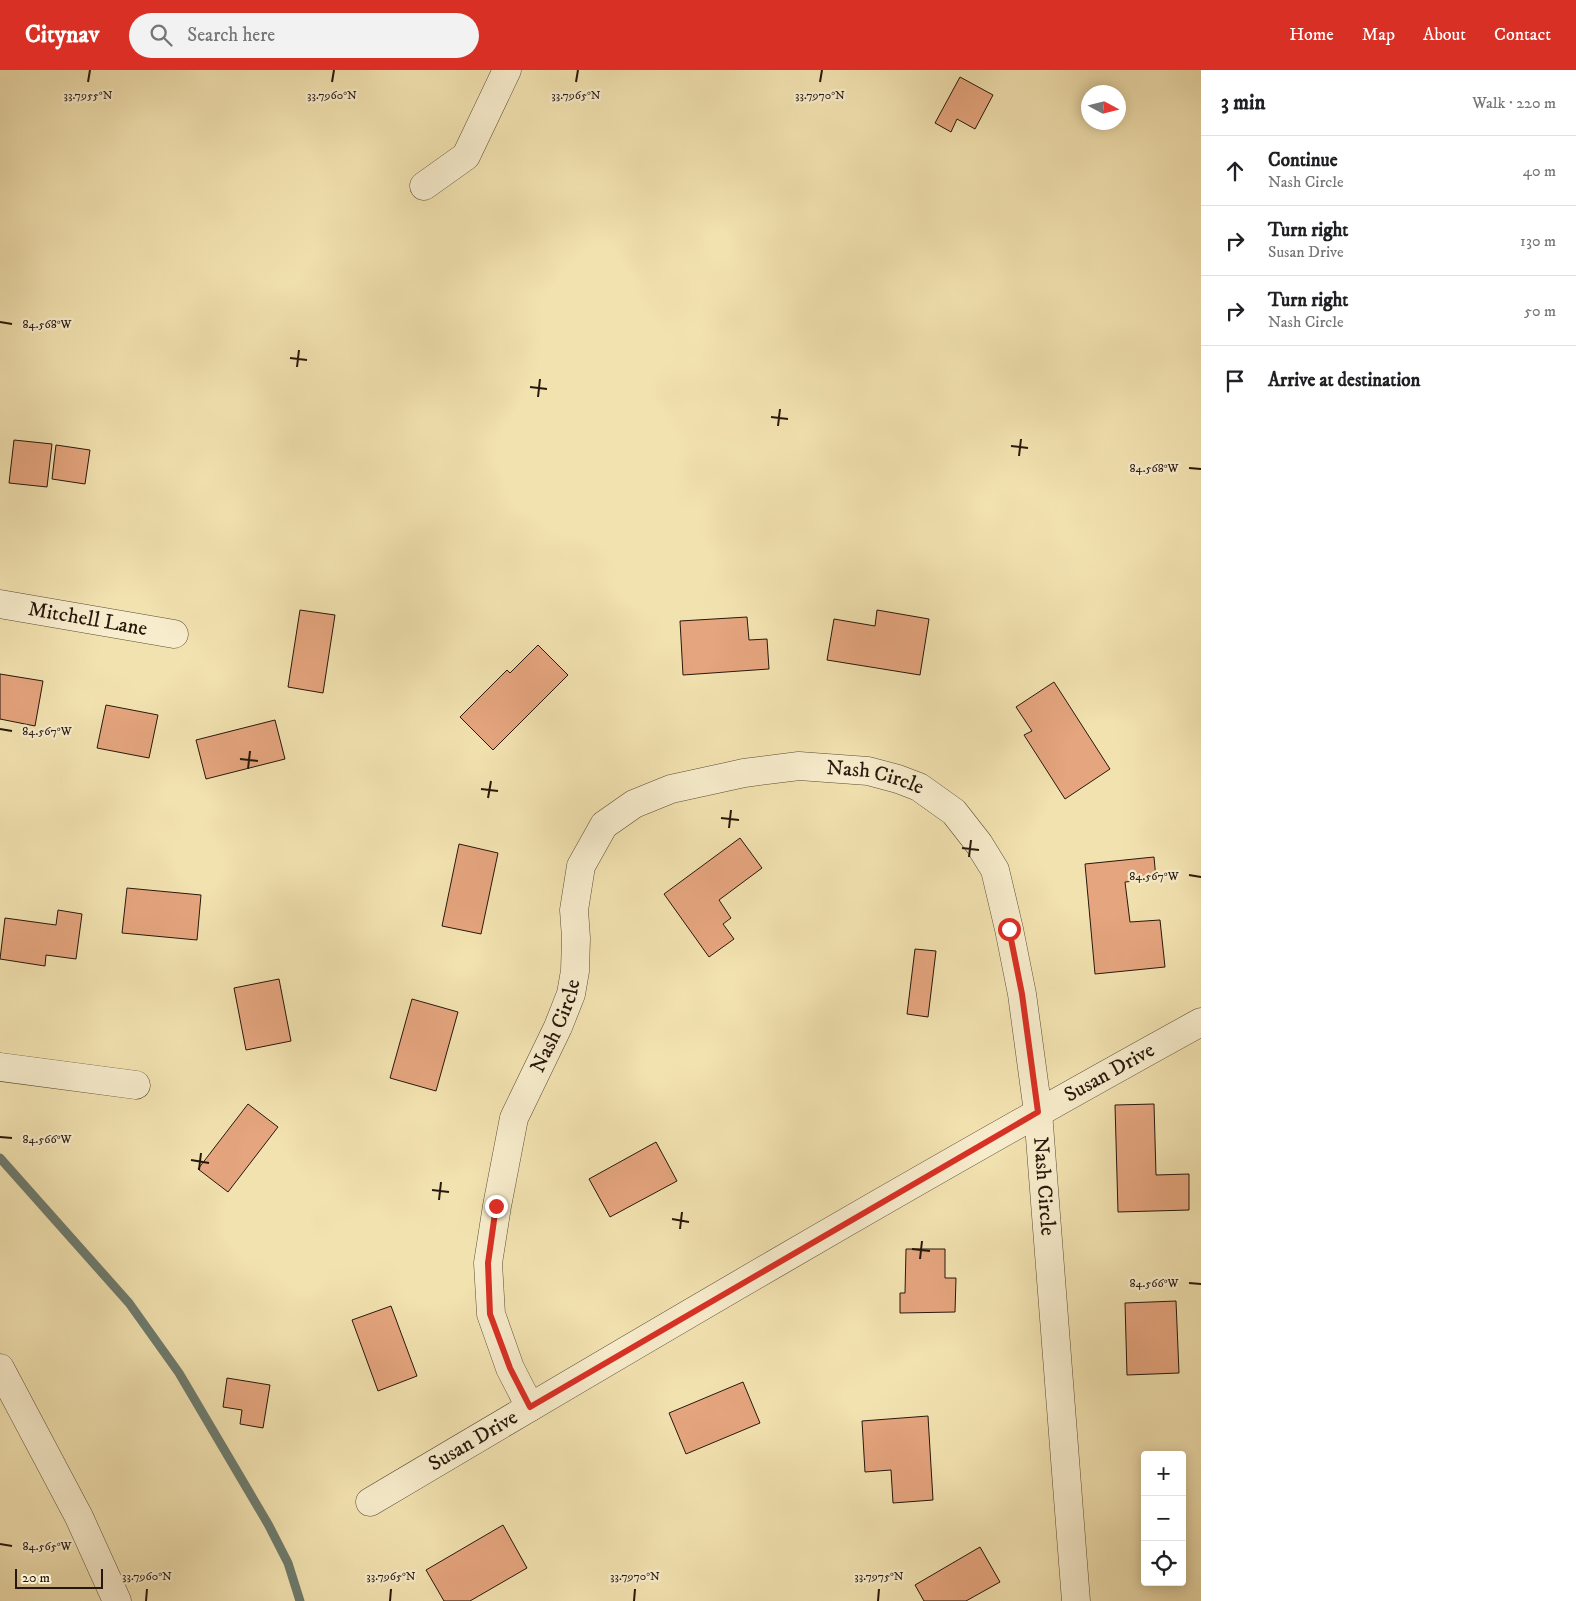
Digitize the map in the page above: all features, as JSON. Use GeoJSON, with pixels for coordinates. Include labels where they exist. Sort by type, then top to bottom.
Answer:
{"type":"FeatureCollection","features":[{"type":"Feature","properties":{"kind":"street"},"geometry":{"type":"LineString","coordinates":[[424,186],[466,156],[507,70]]}},
{"type":"Feature","properties":{"kind":"street","name":"Mitchell Lane"},"geometry":{"type":"LineString","coordinates":[[0,604],[174,634]]}},
{"type":"Feature","properties":{"kind":"street","name":"Nash Circle"},"geometry":{"type":"LineString","coordinates":[[530,1407],[510,1368],[490,1314],[488,1263],[496,1206],[514,1118],[558,1027],[571,994],[575,971],[576,938],[574,910],[581,866],[604,825],[634,804],[671,790],[744,773],[799,766],[868,771],[919,786],[954,812],[979,844],[994,870],[1009,929],[1022,994],[1038,1112],[1076,1601]]}},
{"type":"Feature","properties":{"kind":"street","name":"Susan Drive"},"geometry":{"type":"LineString","coordinates":[[370,1502],[1038,1112],[1201,1022]]}},
{"type":"Feature","properties":{"kind":"street"},"geometry":{"type":"LineString","coordinates":[[0,1067],[136,1085]]}},
{"type":"Feature","properties":{"kind":"street"},"geometry":{"type":"LineString","coordinates":[[0,1368],[79,1516],[117,1601]]}},
{"type":"Feature","properties":{"kind":"building"},"geometry":{"type":"Polygon","coordinates":[[[960,77],[993,95],[975,129],[957,119],[951,132],[935,123],[960,77]]]}},
{"type":"Feature","properties":{"kind":"building"},"geometry":{"type":"Polygon","coordinates":[[[14,440],[52,444],[47,487],[9,483],[14,440]]]}},
{"type":"Feature","properties":{"kind":"building"},"geometry":{"type":"Polygon","coordinates":[[[56,445],[90,450],[85,484],[52,479],[56,445]]]}},
{"type":"Feature","properties":{"kind":"building"},"geometry":{"type":"Polygon","coordinates":[[[300,610],[335,615],[323,693],[288,687],[300,610]]]}},
{"type":"Feature","properties":{"kind":"building"},"geometry":{"type":"Polygon","coordinates":[[[877,610],[929,619],[920,675],[827,660],[834,619],[875,626],[877,610]]]}},
{"type":"Feature","properties":{"kind":"building"},"geometry":{"type":"Polygon","coordinates":[[[747,617],[749,640],[767,639],[769,669],[683,675],[680,621],[747,617]]]}},
{"type":"Feature","properties":{"kind":"building"},"geometry":{"type":"Polygon","coordinates":[[[538,645],[568,675],[493,750],[460,717],[507,670],[510,673],[538,645]]]}},
{"type":"Feature","properties":{"kind":"building"},"geometry":{"type":"Polygon","coordinates":[[[0,674],[43,681],[35,726],[0,719],[0,674]]]}},
{"type":"Feature","properties":{"kind":"building"},"geometry":{"type":"Polygon","coordinates":[[[1054,682],[1110,769],[1065,799],[1024,735],[1032,731],[1016,707],[1054,682]]]}},
{"type":"Feature","properties":{"kind":"building"},"geometry":{"type":"Polygon","coordinates":[[[106,705],[158,715],[149,758],[97,748],[106,705]]]}},
{"type":"Feature","properties":{"kind":"building"},"geometry":{"type":"Polygon","coordinates":[[[275,720],[285,759],[206,779],[196,740],[275,720]]]}},
{"type":"Feature","properties":{"kind":"building"},"geometry":{"type":"Polygon","coordinates":[[[740,838],[762,868],[719,900],[731,918],[723,924],[734,939],[709,957],[664,894],[740,838]]]}},
{"type":"Feature","properties":{"kind":"building"},"geometry":{"type":"Polygon","coordinates":[[[459,844],[498,853],[481,934],[442,926],[459,844]]]}},
{"type":"Feature","properties":{"kind":"building"},"geometry":{"type":"Polygon","coordinates":[[[1154,857],[1156,879],[1125,882],[1130,922],[1160,920],[1165,967],[1095,974],[1085,864],[1154,857]]]}},
{"type":"Feature","properties":{"kind":"building"},"geometry":{"type":"Polygon","coordinates":[[[127,888],[201,895],[197,940],[122,933],[127,888]]]}},
{"type":"Feature","properties":{"kind":"building"},"geometry":{"type":"Polygon","coordinates":[[[58,910],[82,914],[76,959],[46,955],[45,966],[0,959],[5,918],[56,925],[58,910]]]}},
{"type":"Feature","properties":{"kind":"building"},"geometry":{"type":"Polygon","coordinates":[[[915,949],[936,951],[928,1017],[907,1014],[915,949]]]}},
{"type":"Feature","properties":{"kind":"building"},"geometry":{"type":"Polygon","coordinates":[[[279,979],[291,1041],[246,1050],[234,988],[279,979]]]}},
{"type":"Feature","properties":{"kind":"building"},"geometry":{"type":"Polygon","coordinates":[[[412,999],[458,1012],[436,1091],[390,1078],[412,999]]]}},
{"type":"Feature","properties":{"kind":"building"},"geometry":{"type":"Polygon","coordinates":[[[248,1104],[278,1127],[228,1192],[198,1169],[248,1104]]]}},
{"type":"Feature","properties":{"kind":"building"},"geometry":{"type":"Polygon","coordinates":[[[1154,1104],[1156,1175],[1189,1174],[1189,1210],[1118,1212],[1115,1105],[1154,1104]]]}},
{"type":"Feature","properties":{"kind":"building"},"geometry":{"type":"Polygon","coordinates":[[[656,1142],[677,1181],[610,1217],[589,1179],[656,1142]]]}},
{"type":"Feature","properties":{"kind":"building"},"geometry":{"type":"Polygon","coordinates":[[[906,1249],[945,1249],[945,1278],[956,1278],[955,1312],[900,1313],[900,1293],[905,1293],[906,1249]]]}},
{"type":"Feature","properties":{"kind":"building"},"geometry":{"type":"Polygon","coordinates":[[[1176,1301],[1179,1373],[1127,1375],[1125,1303],[1176,1301]]]}},
{"type":"Feature","properties":{"kind":"building"},"geometry":{"type":"Polygon","coordinates":[[[391,1306],[417,1376],[378,1391],[352,1320],[391,1306]]]}},
{"type":"Feature","properties":{"kind":"building"},"geometry":{"type":"Polygon","coordinates":[[[227,1378],[270,1385],[263,1428],[240,1424],[242,1410],[223,1407],[227,1378]]]}},
{"type":"Feature","properties":{"kind":"building"},"geometry":{"type":"Polygon","coordinates":[[[743,1382],[760,1423],[686,1454],[669,1413],[743,1382]]]}},
{"type":"Feature","properties":{"kind":"building"},"geometry":{"type":"Polygon","coordinates":[[[928,1416],[933,1500],[893,1503],[891,1470],[865,1472],[862,1421],[928,1416]]]}},
{"type":"Feature","properties":{"kind":"building"},"geometry":{"type":"Polygon","coordinates":[[[503,1525],[527,1568],[470,1601],[444,1601],[426,1570],[503,1525]]]}},
{"type":"Feature","properties":{"kind":"building"},"geometry":{"type":"Polygon","coordinates":[[[980,1547],[1000,1582],[966,1601],[924,1601],[915,1585],[980,1547]]]}},
{"type":"Feature","properties":{"kind":"waterway"},"geometry":{"type":"LineString","coordinates":[[0,1158],[129,1303],[179,1373],[268,1524],[288,1563],[300,1601]]}},
{"type":"Feature","properties":{"kind":"route"},"geometry":{"type":"LineString","coordinates":[[496,1206],[488,1263],[490,1314],[510,1368],[530,1407],[1038,1112],[1022,994],[1009,929]]}}]}
